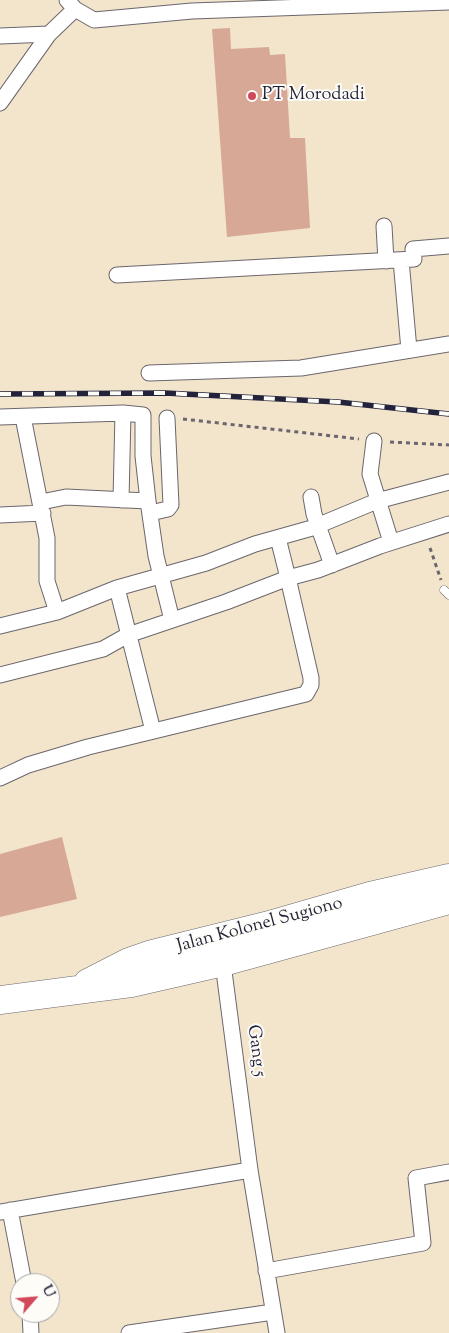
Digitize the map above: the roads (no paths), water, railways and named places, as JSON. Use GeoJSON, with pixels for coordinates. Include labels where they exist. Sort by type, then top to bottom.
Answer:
{"type":"FeatureCollection","features":[{"type":"Feature","properties":{"kind":"highway","name":"Jalan Kolonel Sugiono"},"geometry":{"type":"LineString","coordinates":[[221,950],[370,896],[449,878]]}},
{"type":"Feature","properties":{"kind":"highway","name":"Jalan Kolonel Sugiono"},"geometry":{"type":"LineString","coordinates":[[0,1000],[76,990],[129,962],[221,950],[449,900]]}},
{"type":"Feature","properties":{"kind":"street"},"geometry":{"type":"LineString","coordinates":[[0,103],[71,5],[94,20],[109,20],[192,11],[449,2]]}},
{"type":"Feature","properties":{"kind":"street"},"geometry":{"type":"LineString","coordinates":[[0,36],[49,34]]}},
{"type":"Feature","properties":{"kind":"street"},"geometry":{"type":"LineString","coordinates":[[384,226],[394,261],[409,350]]}},
{"type":"Feature","properties":{"kind":"street"},"geometry":{"type":"LineString","coordinates":[[117,275],[394,261],[414,259],[413,249],[449,246]]}},
{"type":"Feature","properties":{"kind":"street"},"geometry":{"type":"LineString","coordinates":[[149,374],[301,368],[449,344]]}},
{"type":"Feature","properties":{"kind":"street"},"geometry":{"type":"LineString","coordinates":[[121,500],[123,413]]}},
{"type":"Feature","properties":{"kind":"street"},"geometry":{"type":"LineString","coordinates":[[0,417],[123,413],[143,415],[143,456],[149,507],[161,577],[172,620]]}},
{"type":"Feature","properties":{"kind":"street"},"geometry":{"type":"LineString","coordinates":[[23,417],[42,507],[47,538],[47,581],[56,612]]}},
{"type":"Feature","properties":{"kind":"street"},"geometry":{"type":"LineString","coordinates":[[0,515],[42,507],[66,497],[121,500],[149,507],[168,509],[171,505],[166,418]]}},
{"type":"Feature","properties":{"kind":"street"},"geometry":{"type":"LineString","coordinates":[[374,441],[370,474],[391,542]]}},
{"type":"Feature","properties":{"kind":"street"},"geometry":{"type":"LineString","coordinates":[[0,626],[56,612],[117,588],[161,577],[255,544],[318,525],[377,501],[449,482]]}},
{"type":"Feature","properties":{"kind":"street"},"geometry":{"type":"LineString","coordinates":[[311,497],[318,525],[332,565]]}},
{"type":"Feature","properties":{"kind":"street"},"geometry":{"type":"LineString","coordinates":[[0,675],[103,649],[128,635],[226,602],[288,578],[332,565],[391,542],[449,524]]}},
{"type":"Feature","properties":{"kind":"street"},"geometry":{"type":"LineString","coordinates":[[0,778],[28,765],[54,757],[153,731],[302,696],[308,692],[311,678],[278,538]]}},
{"type":"Feature","properties":{"kind":"street"},"geometry":{"type":"LineString","coordinates":[[117,588],[153,731]]}},
{"type":"Feature","properties":{"kind":"street","name":"Gang 5"},"geometry":{"type":"LineString","coordinates":[[221,950],[250,1170],[276,1333]]}},
{"type":"Feature","properties":{"kind":"street"},"geometry":{"type":"LineString","coordinates":[[21,1273],[5,1211],[250,1170]]}},
{"type":"Feature","properties":{"kind":"street"},"geometry":{"type":"LineString","coordinates":[[266,1271],[423,1243],[416,1178],[449,1172]]}},
{"type":"Feature","properties":{"kind":"street"},"geometry":{"type":"LineString","coordinates":[[129,1333],[273,1312]]}},
{"type":"Feature","properties":{"kind":"railway"},"geometry":{"type":"LineString","coordinates":[[0,394],[165,393],[338,402],[449,414]]}},
{"type":"Feature","properties":{"kind":"place","name":"PT Morodadi"},"geometry":{"type":"Point","coordinates":[252,96]}}]}
